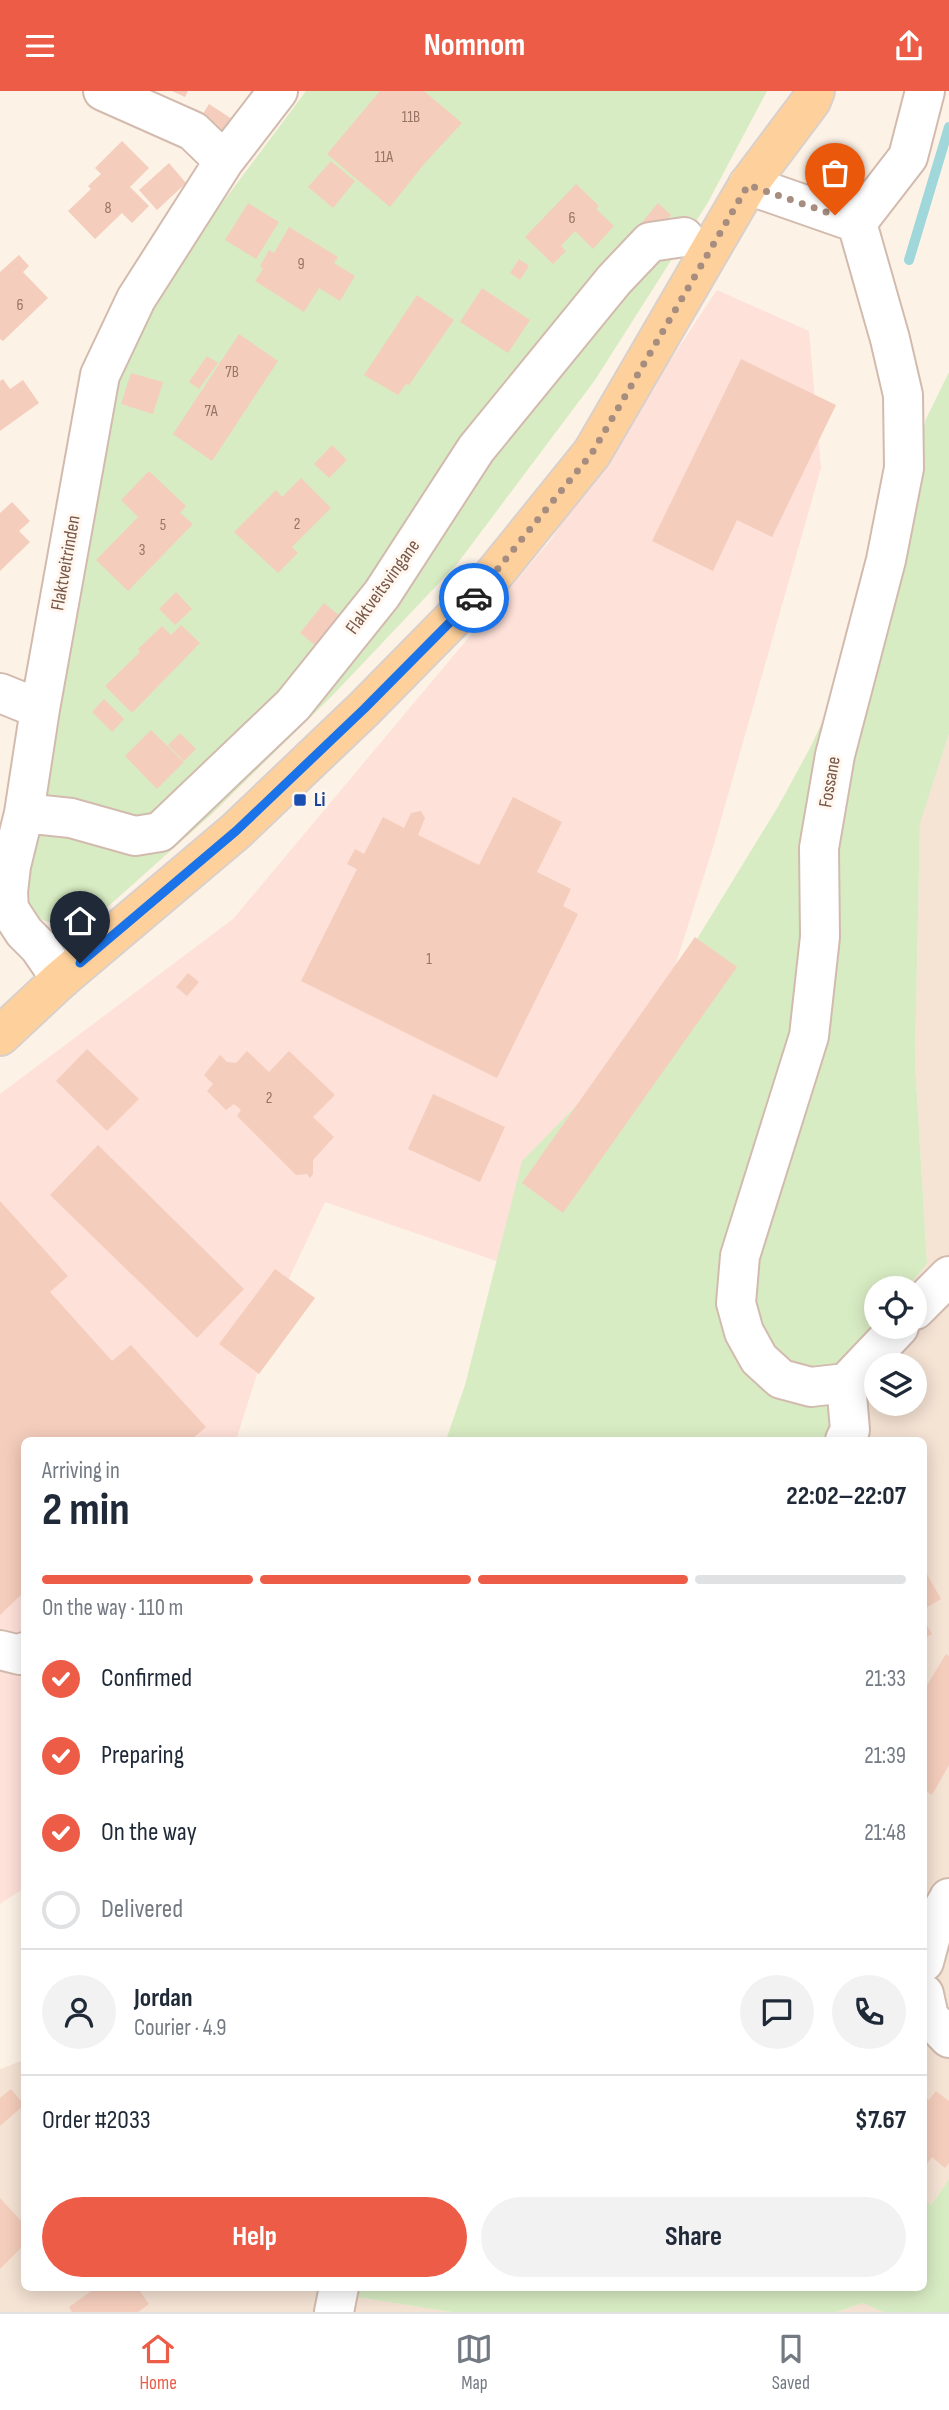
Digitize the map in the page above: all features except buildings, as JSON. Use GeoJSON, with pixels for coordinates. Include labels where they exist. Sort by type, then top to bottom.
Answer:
{"type":"FeatureCollection","features":[{"type":"Feature","properties":{"kind":"main road"},"geometry":{"type":"LineString","coordinates":[[0,1036],[61,979],[236,831],[364,709],[483,588],[592,453],[748,185],[811,101],[815,91]]}},
{"type":"Feature","properties":{"kind":"street"},"geometry":{"type":"LineString","coordinates":[[103,91],[193,131],[224,161]]}},
{"type":"Feature","properties":{"kind":"street","name":"Flaktveitrinden"},"geometry":{"type":"LineString","coordinates":[[61,979],[9,909],[8,892],[100,375],[136,299],[224,161],[278,91]]}},
{"type":"Feature","properties":{"kind":"street"},"geometry":{"type":"LineString","coordinates":[[748,185],[857,223],[908,157],[925,91]]}},
{"type":"Feature","properties":{"kind":"street","name":"Fossane"},"geometry":{"type":"LineString","coordinates":[[846,1383],[811,1387],[781,1378],[759,1359],[744,1332],[736,1303],[740,1257],[809,1036],[820,937],[819,848],[832,768],[886,560],[904,468],[902,395],[890,339],[857,223]]}},
{"type":"Feature","properties":{"kind":"street","name":"Flaktveitsvingane"},"geometry":{"type":"LineString","coordinates":[[24,813],[71,818],[135,836],[160,832],[293,705],[382,594],[476,449],[614,280],[650,242],[684,237]]}},
{"type":"Feature","properties":{"kind":"street"},"geometry":{"type":"LineString","coordinates":[[0,694],[40,709]]}},
{"type":"Feature","properties":{"kind":"street"},"geometry":{"type":"LineString","coordinates":[[927,1298],[949,1276]]}},
{"type":"Feature","properties":{"kind":"street"},"geometry":{"type":"LineString","coordinates":[[846,1437],[850,1430],[846,1383],[888,1339]]}},
{"type":"Feature","properties":{"kind":"street"},"geometry":{"type":"LineString","coordinates":[[0,1650],[21,1654]]}},
{"type":"Feature","properties":{"kind":"street"},"geometry":{"type":"LineString","coordinates":[[927,1951],[934,1925],[949,1898]]}},
{"type":"Feature","properties":{"kind":"street"},"geometry":{"type":"LineString","coordinates":[[927,2008],[929,2017],[949,2038]]}},
{"type":"Feature","properties":{"kind":"street"},"geometry":{"type":"LineString","coordinates":[[334,2312],[337,2291]]}},
{"type":"Feature","properties":{"kind":"shaded area"},"geometry":{"type":"Polygon","coordinates":[[[717,290],[809,331],[821,468],[714,844],[634,1095],[508,1265],[325,1202],[284,1289],[237,1437],[21,1437],[21,1890],[0,1904],[0,1094],[233,919],[552,538],[717,290]]]}},
{"type":"Feature","properties":{"kind":"shaded area"},"geometry":{"type":"Polygon","coordinates":[[[949,734],[949,2179],[930,2206],[927,2203],[927,1437],[846,1437],[864,1372],[864,1416],[927,1416],[927,1353],[869,1353],[873,1339],[927,1339],[927,1276],[917,1276],[927,1264],[915,1061],[920,822],[949,734]]]}},
{"type":"Feature","properties":{"kind":"shaded area"},"geometry":{"type":"Polygon","coordinates":[[[21,2061],[21,2291],[349,2291],[349,2296],[452,2312],[0,2312],[0,2069],[21,2061]]]}},
{"type":"Feature","properties":{"kind":"shaded area"},"geometry":{"type":"Polygon","coordinates":[[[863,2303],[883,2312],[837,2312],[863,2303]]]}},
{"type":"Feature","properties":{"kind":"green space"},"geometry":{"type":"Polygon","coordinates":[[[306,91],[767,91],[707,204],[595,380],[457,564],[331,697],[213,813],[94,919],[63,924],[47,922],[33,914],[18,889],[115,390],[132,340],[208,222],[306,91]]]}},
{"type":"Feature","properties":{"kind":"green space"},"geometry":{"type":"Polygon","coordinates":[[[949,372],[949,734],[920,823],[915,1061],[927,1264],[917,1276],[864,1276],[864,1339],[873,1339],[869,1353],[864,1353],[864,1372],[846,1437],[447,1437],[465,1385],[522,1161],[626,1055],[779,805],[811,746],[880,598],[926,419],[949,372]]]}},
{"type":"Feature","properties":{"kind":"green space"},"geometry":{"type":"Polygon","coordinates":[[[949,2179],[949,2312],[883,2312],[863,2303],[837,2312],[452,2312],[349,2296],[349,2291],[927,2291],[927,2202],[931,2205],[949,2179]]]}},
{"type":"Feature","properties":{"kind":"waterway"},"geometry":{"type":"LineString","coordinates":[[909,260],[949,127]]}},
{"type":"Feature","properties":{"kind":"way so far"},"geometry":{"type":"LineString","coordinates":[[474,598],[592,453],[748,185],[835,215]]}},
{"type":"Feature","properties":{"kind":"place","name":"Li"},"geometry":{"type":"Point","coordinates":[300,800]}},
{"type":"Feature","properties":{"kind":"route"},"geometry":{"type":"LineString","coordinates":[[80,963],[236,831],[364,709],[474,598]]}}]}
